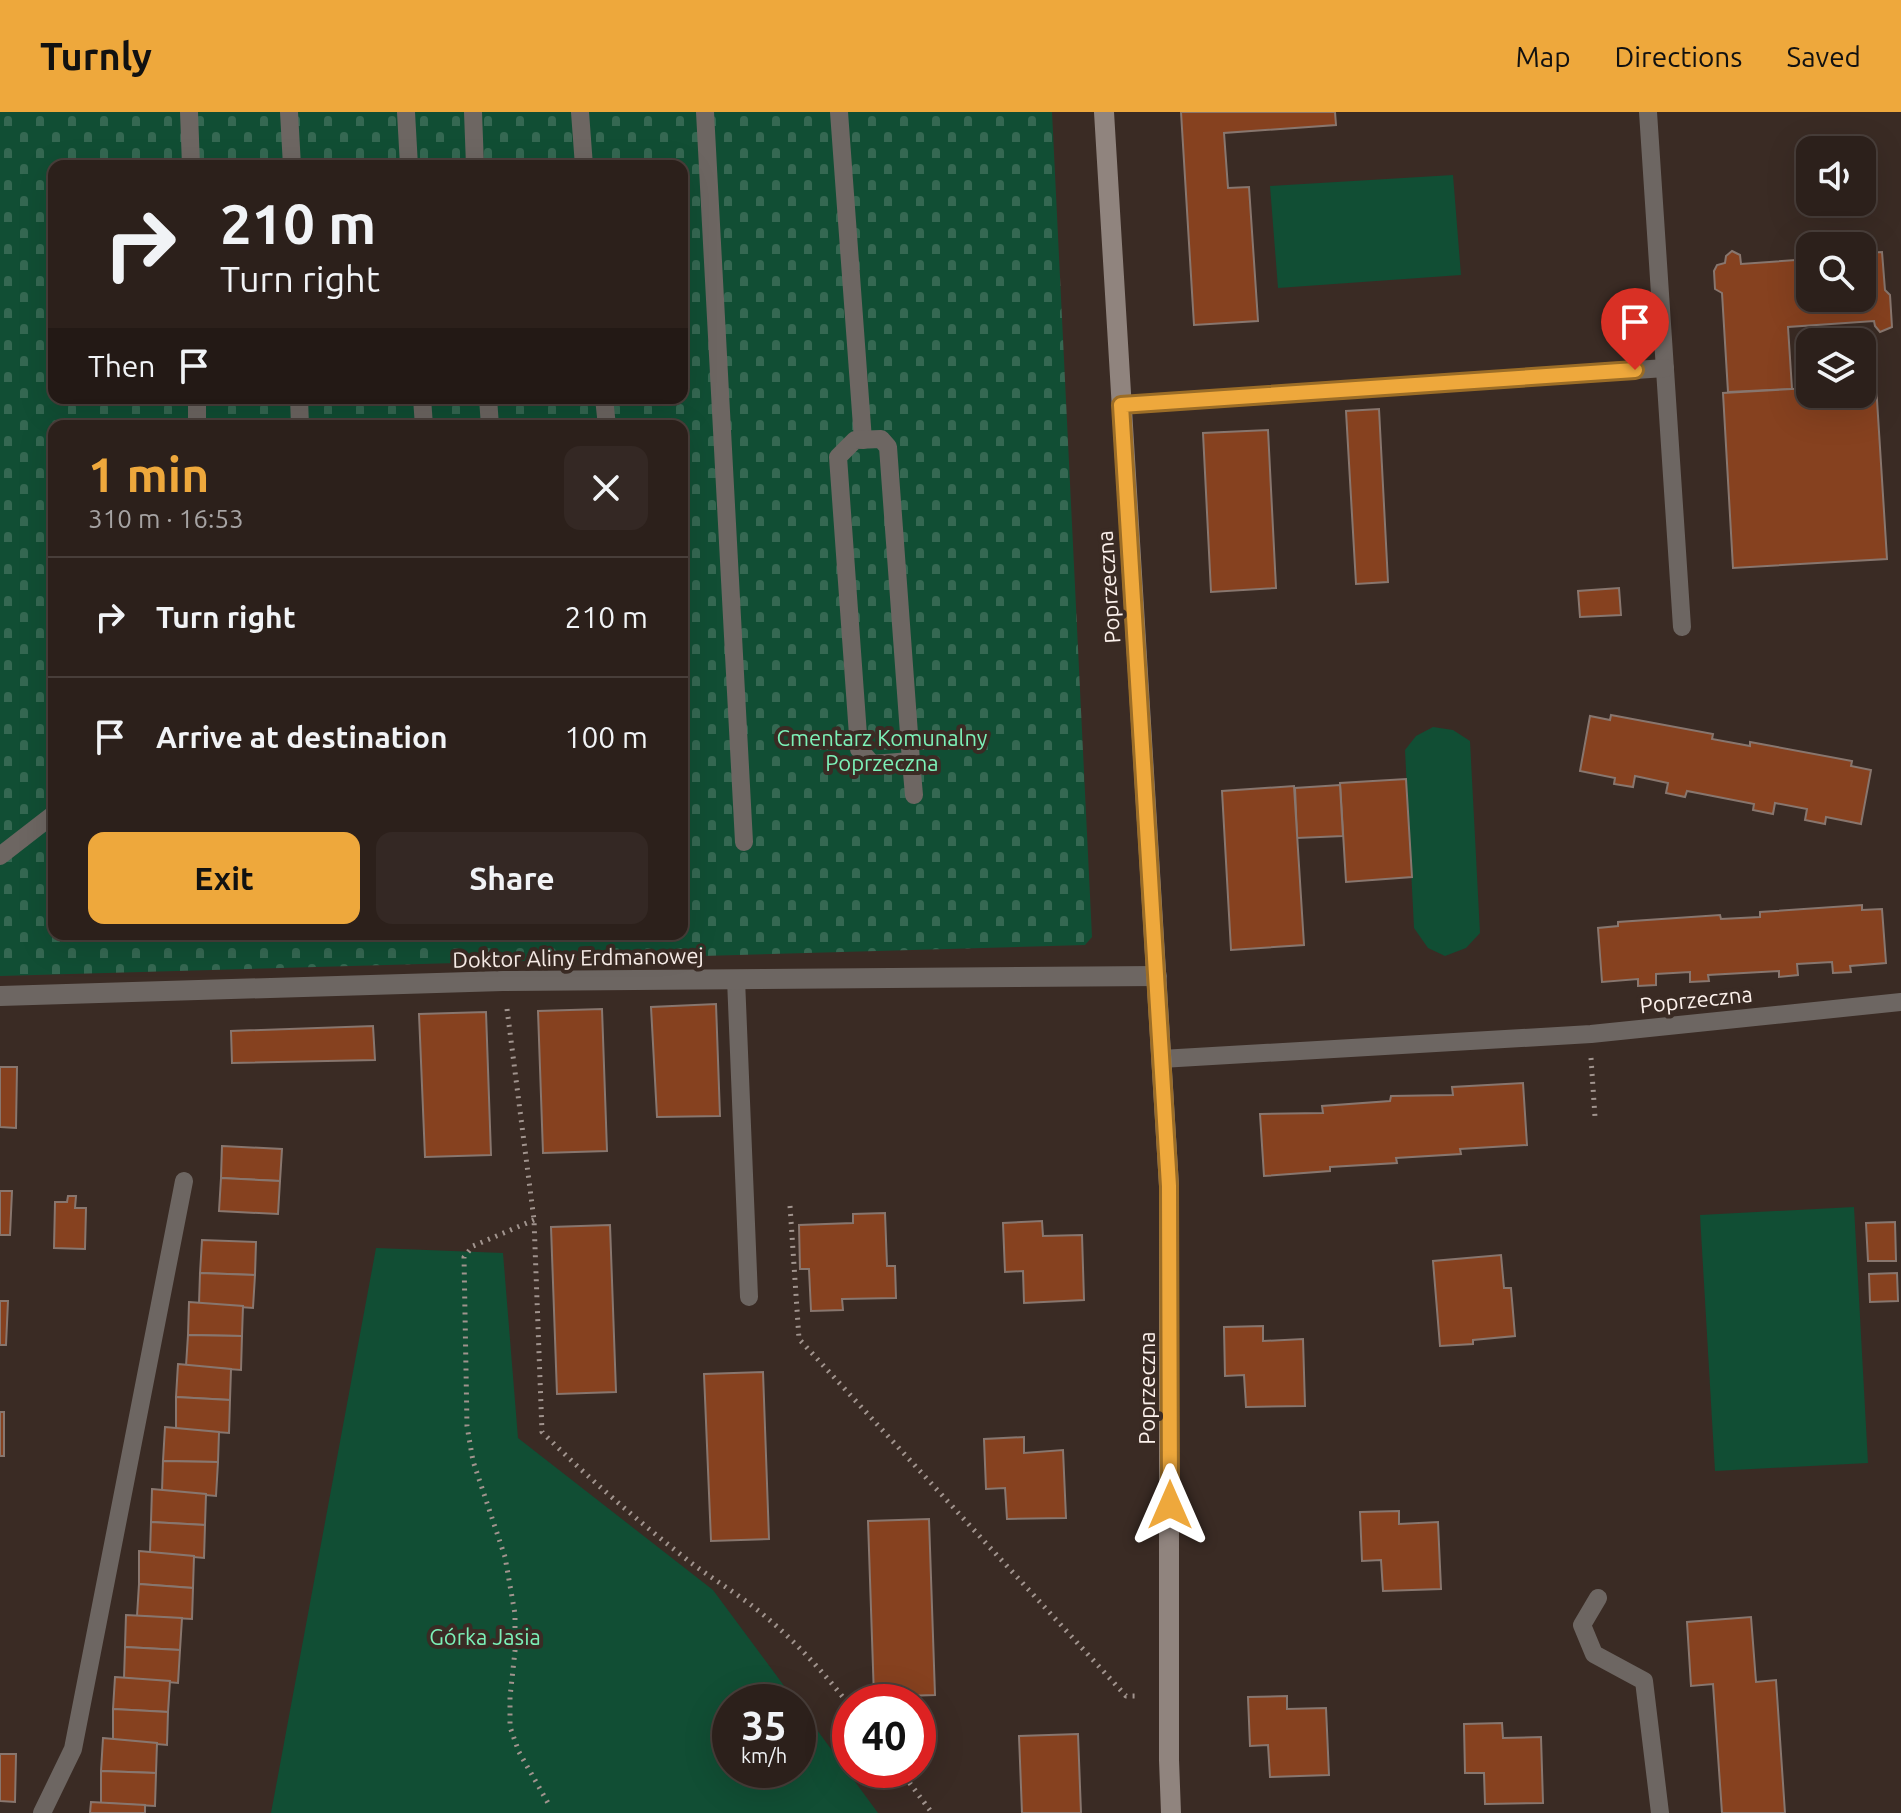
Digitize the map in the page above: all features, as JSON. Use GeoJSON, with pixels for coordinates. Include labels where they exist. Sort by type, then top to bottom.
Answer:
{"type":"FeatureCollection","features":[{"type":"Feature","properties":{"kind":"street","name":"Poprzeczna"},"geometry":{"type":"LineString","coordinates":[[1104,112],[1169,1186],[1171,1813]]}},
{"type":"Feature","properties":{"kind":"street","name":"Doktor Aliny Erdmanowej"},"geometry":{"type":"LineString","coordinates":[[0,996],[503,981],[1157,976]]}},
{"type":"Feature","properties":{"kind":"lane"},"geometry":{"type":"LineString","coordinates":[[189,112],[191,160]]}},
{"type":"Feature","properties":{"kind":"lane"},"geometry":{"type":"LineString","coordinates":[[289,112],[292,160]]}},
{"type":"Feature","properties":{"kind":"lane"},"geometry":{"type":"LineString","coordinates":[[406,112],[409,160]]}},
{"type":"Feature","properties":{"kind":"lane"},"geometry":{"type":"LineString","coordinates":[[473,112],[475,160]]}},
{"type":"Feature","properties":{"kind":"lane"},"geometry":{"type":"LineString","coordinates":[[580,112],[584,160]]}},
{"type":"Feature","properties":{"kind":"lane"},"geometry":{"type":"LineString","coordinates":[[705,112],[744,842]]}},
{"type":"Feature","properties":{"kind":"lane"},"geometry":{"type":"LineString","coordinates":[[839,112],[863,440]]}},
{"type":"Feature","properties":{"kind":"lane"},"geometry":{"type":"LineString","coordinates":[[1648,112],[1682,627]]}},
{"type":"Feature","properties":{"kind":"lane"},"geometry":{"type":"LineString","coordinates":[[1121,405],[1665,368]]}},
{"type":"Feature","properties":{"kind":"lane"},"geometry":{"type":"LineString","coordinates":[[911,761],[872,764],[859,749],[838,457],[855,440],[881,439],[888,447],[914,795]]}},
{"type":"Feature","properties":{"kind":"lane"},"geometry":{"type":"LineString","coordinates":[[0,856],[48,819]]}},
{"type":"Feature","properties":{"kind":"lane"},"geometry":{"type":"LineString","coordinates":[[736,979],[749,1297]]}},
{"type":"Feature","properties":{"kind":"lane","name":"Poprzeczna"},"geometry":{"type":"LineString","coordinates":[[1161,1059],[1591,1034],[1901,1002]]}},
{"type":"Feature","properties":{"kind":"lane"},"geometry":{"type":"LineString","coordinates":[[42,1813],[73,1749],[184,1181]]}},
{"type":"Feature","properties":{"kind":"lane"},"geometry":{"type":"LineString","coordinates":[[1598,1598],[1582,1625],[1594,1654],[1644,1681],[1660,1813]]}},
{"type":"Feature","properties":{"kind":"path"},"geometry":{"type":"LineString","coordinates":[[503,981],[534,1220],[542,1432],[586,1476],[633,1516],[753,1607],[798,1646],[832,1685]]}},
{"type":"Feature","properties":{"kind":"path"},"geometry":{"type":"LineString","coordinates":[[1591,1034],[1595,1117]]}},
{"type":"Feature","properties":{"kind":"path"},"geometry":{"type":"LineString","coordinates":[[790,1206],[799,1339],[1126,1696],[1140,1696]]}},
{"type":"Feature","properties":{"kind":"path"},"geometry":{"type":"LineString","coordinates":[[534,1220],[473,1246],[464,1257],[466,1407],[473,1461],[505,1557],[514,1605],[515,1651],[510,1727],[519,1752],[548,1803]]}},
{"type":"Feature","properties":{"kind":"path"},"geometry":{"type":"LineString","coordinates":[[913,1788],[932,1813]]}},
{"type":"Feature","properties":{"kind":"green space","name":"Cmentarz Komunalny Poprzeczna"},"geometry":{"type":"Polygon","coordinates":[[[0,112],[1052,112],[1092,937],[1085,945],[0,976],[0,112]]]}},
{"type":"Feature","properties":{"kind":"green space"},"geometry":{"type":"Polygon","coordinates":[[[1453,175],[1461,275],[1278,288],[1270,186],[1453,175]]]}},
{"type":"Feature","properties":{"kind":"green space"},"geometry":{"type":"Polygon","coordinates":[[[1433,727],[1453,730],[1470,741],[1480,933],[1466,948],[1445,956],[1428,948],[1414,928],[1405,750],[1416,736],[1433,727]]]}},
{"type":"Feature","properties":{"kind":"green space"},"geometry":{"type":"Polygon","coordinates":[[[1854,1207],[1868,1463],[1715,1471],[1700,1215],[1854,1207]]]}},
{"type":"Feature","properties":{"kind":"green space","name":"Górka Jasia"},"geometry":{"type":"Polygon","coordinates":[[[376,1248],[503,1253],[518,1438],[713,1590],[783,1684],[712,1684],[712,1788],[816,1788],[816,1729],[832,1750],[832,1788],[860,1788],[878,1813],[271,1813],[376,1248]]]}},
{"type":"Feature","properties":{"kind":"building"},"geometry":{"type":"Polygon","coordinates":[[[1181,112],[1335,112],[1336,125],[1224,133],[1228,188],[1249,187],[1258,321],[1194,325],[1181,112]]]}},
{"type":"Feature","properties":{"kind":"building"},"geometry":{"type":"Polygon","coordinates":[[[1732,251],[1740,255],[1741,264],[1796,260],[1796,312],[1876,312],[1876,252],[1882,252],[1892,327],[1880,332],[1874,321],[1788,327],[1792,389],[1728,392],[1722,293],[1715,289],[1714,271],[1717,265],[1725,263],[1726,256],[1732,251]]]}},
{"type":"Feature","properties":{"kind":"building"},"geometry":{"type":"Polygon","coordinates":[[[1876,384],[1887,559],[1733,568],[1723,393],[1796,389],[1796,408],[1876,408],[1876,384]]]}},
{"type":"Feature","properties":{"kind":"building"},"geometry":{"type":"Polygon","coordinates":[[[1379,409],[1388,582],[1356,584],[1346,411],[1379,409]]]}},
{"type":"Feature","properties":{"kind":"building"},"geometry":{"type":"Polygon","coordinates":[[[1268,430],[1276,588],[1211,592],[1203,433],[1268,430]]]}},
{"type":"Feature","properties":{"kind":"building"},"geometry":{"type":"Polygon","coordinates":[[[1619,588],[1621,615],[1580,617],[1578,591],[1619,588]]]}},
{"type":"Feature","properties":{"kind":"building"},"geometry":{"type":"Polygon","coordinates":[[[1611,715],[1713,734],[1712,739],[1750,746],[1750,742],[1852,761],[1851,766],[1871,770],[1861,824],[1826,817],[1825,824],[1805,820],[1807,809],[1775,803],[1773,814],[1753,810],[1754,804],[1687,791],[1685,797],[1666,793],[1668,783],[1635,776],[1633,787],[1614,784],[1615,778],[1580,771],[1590,716],[1610,720],[1611,715]]]}},
{"type":"Feature","properties":{"kind":"building"},"geometry":{"type":"Polygon","coordinates":[[[1406,779],[1412,877],[1346,882],[1340,783],[1406,779]]]}},
{"type":"Feature","properties":{"kind":"building"},"geometry":{"type":"Polygon","coordinates":[[[1340,785],[1343,836],[1297,838],[1295,788],[1340,785]]]}},
{"type":"Feature","properties":{"kind":"building"},"geometry":{"type":"Polygon","coordinates":[[[1294,786],[1304,945],[1231,950],[1222,791],[1294,786]]]}},
{"type":"Feature","properties":{"kind":"building"},"geometry":{"type":"Polygon","coordinates":[[[1862,905],[1862,910],[1882,909],[1886,963],[1850,966],[1851,972],[1833,973],[1832,962],[1797,964],[1798,975],[1779,977],[1779,971],[1708,975],[1709,981],[1690,982],[1690,972],[1656,974],[1656,985],[1638,986],[1638,979],[1602,982],[1598,928],[1618,926],[1618,922],[1720,915],[1721,919],[1760,917],[1760,912],[1862,905]]]}},
{"type":"Feature","properties":{"kind":"building"},"geometry":{"type":"Polygon","coordinates":[[[716,1004],[720,1116],[657,1117],[651,1007],[716,1004]]]}},
{"type":"Feature","properties":{"kind":"building"},"geometry":{"type":"Polygon","coordinates":[[[602,1009],[607,1151],[543,1153],[538,1011],[602,1009]]]}},
{"type":"Feature","properties":{"kind":"building"},"geometry":{"type":"Polygon","coordinates":[[[486,1012],[491,1155],[425,1157],[419,1014],[486,1012]]]}},
{"type":"Feature","properties":{"kind":"building"},"geometry":{"type":"Polygon","coordinates":[[[373,1026],[375,1060],[232,1063],[231,1031],[373,1026]]]}},
{"type":"Feature","properties":{"kind":"building"},"geometry":{"type":"Polygon","coordinates":[[[0,1067],[17,1067],[16,1128],[0,1127],[0,1067]]]}},
{"type":"Feature","properties":{"kind":"building"},"geometry":{"type":"Polygon","coordinates":[[[1523,1083],[1527,1145],[1460,1149],[1461,1154],[1396,1158],[1397,1163],[1330,1167],[1330,1171],[1264,1176],[1260,1114],[1323,1113],[1322,1106],[1390,1101],[1391,1096],[1453,1095],[1452,1087],[1523,1083]]]}},
{"type":"Feature","properties":{"kind":"building"},"geometry":{"type":"Polygon","coordinates":[[[222,1146],[282,1149],[280,1181],[221,1178],[222,1146]]]}},
{"type":"Feature","properties":{"kind":"building"},"geometry":{"type":"Polygon","coordinates":[[[221,1178],[280,1181],[278,1214],[219,1211],[221,1178]]]}},
{"type":"Feature","properties":{"kind":"building"},"geometry":{"type":"Polygon","coordinates":[[[0,1191],[12,1191],[10,1235],[0,1235],[0,1191]]]}},
{"type":"Feature","properties":{"kind":"building"},"geometry":{"type":"Polygon","coordinates":[[[68,1196],[76,1196],[75,1208],[86,1208],[85,1249],[54,1248],[55,1202],[67,1202],[68,1196]]]}},
{"type":"Feature","properties":{"kind":"building"},"geometry":{"type":"Polygon","coordinates":[[[885,1213],[887,1266],[895,1266],[896,1298],[842,1299],[843,1310],[811,1311],[809,1269],[800,1269],[799,1225],[853,1223],[853,1214],[885,1213]]]}},
{"type":"Feature","properties":{"kind":"building"},"geometry":{"type":"Polygon","coordinates":[[[1042,1221],[1043,1236],[1082,1235],[1084,1300],[1024,1303],[1023,1271],[1005,1272],[1003,1223],[1042,1221]]]}},
{"type":"Feature","properties":{"kind":"building"},"geometry":{"type":"Polygon","coordinates":[[[1895,1222],[1896,1261],[1868,1261],[1866,1223],[1895,1222]]]}},
{"type":"Feature","properties":{"kind":"building"},"geometry":{"type":"Polygon","coordinates":[[[610,1225],[616,1392],[557,1394],[551,1227],[610,1225]]]}},
{"type":"Feature","properties":{"kind":"building"},"geometry":{"type":"Polygon","coordinates":[[[202,1240],[256,1242],[255,1275],[200,1273],[202,1240]]]}},
{"type":"Feature","properties":{"kind":"building"},"geometry":{"type":"Polygon","coordinates":[[[1501,1255],[1504,1288],[1511,1288],[1515,1336],[1440,1346],[1433,1261],[1501,1255]]]}},
{"type":"Feature","properties":{"kind":"building"},"geometry":{"type":"Polygon","coordinates":[[[200,1273],[255,1275],[253,1308],[199,1304],[200,1273]]]}},
{"type":"Feature","properties":{"kind":"building"},"geometry":{"type":"Polygon","coordinates":[[[1897,1273],[1898,1301],[1870,1302],[1869,1274],[1897,1273]]]}},
{"type":"Feature","properties":{"kind":"building"},"geometry":{"type":"Polygon","coordinates":[[[0,1301],[8,1301],[6,1345],[0,1345],[0,1301]]]}},
{"type":"Feature","properties":{"kind":"building"},"geometry":{"type":"Polygon","coordinates":[[[189,1302],[243,1306],[242,1336],[188,1335],[189,1302]]]}},
{"type":"Feature","properties":{"kind":"building"},"geometry":{"type":"Polygon","coordinates":[[[1263,1326],[1263,1341],[1303,1339],[1305,1406],[1246,1407],[1244,1375],[1225,1376],[1224,1327],[1263,1326]]]}},
{"type":"Feature","properties":{"kind":"building"},"geometry":{"type":"Polygon","coordinates":[[[188,1335],[242,1336],[241,1370],[186,1366],[188,1335]]]}},
{"type":"Feature","properties":{"kind":"building"},"geometry":{"type":"Polygon","coordinates":[[[178,1364],[231,1369],[230,1400],[176,1397],[178,1364]]]}},
{"type":"Feature","properties":{"kind":"building"},"geometry":{"type":"Polygon","coordinates":[[[763,1372],[769,1539],[711,1541],[704,1374],[763,1372]]]}},
{"type":"Feature","properties":{"kind":"building"},"geometry":{"type":"Polygon","coordinates":[[[176,1397],[230,1400],[229,1433],[176,1429],[176,1397]]]}},
{"type":"Feature","properties":{"kind":"building"},"geometry":{"type":"Polygon","coordinates":[[[0,1412],[4,1412],[4,1456],[0,1456],[0,1412]]]}},
{"type":"Feature","properties":{"kind":"building"},"geometry":{"type":"Polygon","coordinates":[[[165,1427],[219,1432],[218,1462],[163,1461],[165,1427]]]}},
{"type":"Feature","properties":{"kind":"building"},"geometry":{"type":"Polygon","coordinates":[[[1024,1437],[1024,1453],[1063,1450],[1066,1518],[1007,1519],[1005,1488],[986,1489],[984,1439],[1024,1437]]]}},
{"type":"Feature","properties":{"kind":"building"},"geometry":{"type":"Polygon","coordinates":[[[163,1461],[218,1462],[216,1496],[162,1491],[163,1461]]]}},
{"type":"Feature","properties":{"kind":"building"},"geometry":{"type":"Polygon","coordinates":[[[152,1489],[206,1494],[205,1525],[151,1522],[152,1489]]]}},
{"type":"Feature","properties":{"kind":"building"},"geometry":{"type":"Polygon","coordinates":[[[1399,1511],[1399,1524],[1438,1522],[1441,1589],[1383,1591],[1381,1560],[1362,1561],[1360,1512],[1399,1511]]]}},
{"type":"Feature","properties":{"kind":"building"},"geometry":{"type":"Polygon","coordinates":[[[929,1519],[935,1684],[874,1684],[868,1521],[929,1519]]]}},
{"type":"Feature","properties":{"kind":"building"},"geometry":{"type":"Polygon","coordinates":[[[151,1522],[205,1525],[204,1558],[150,1553],[151,1522]]]}},
{"type":"Feature","properties":{"kind":"building"},"geometry":{"type":"Polygon","coordinates":[[[139,1551],[194,1556],[193,1588],[139,1584],[139,1551]]]}},
{"type":"Feature","properties":{"kind":"building"},"geometry":{"type":"Polygon","coordinates":[[[139,1584],[193,1588],[192,1619],[137,1616],[139,1584]]]}},
{"type":"Feature","properties":{"kind":"building"},"geometry":{"type":"Polygon","coordinates":[[[126,1615],[182,1618],[180,1650],[125,1647],[126,1615]]]}},
{"type":"Feature","properties":{"kind":"building"},"geometry":{"type":"Polygon","coordinates":[[[1751,1617],[1756,1682],[1776,1680],[1785,1813],[1722,1813],[1713,1684],[1691,1686],[1687,1622],[1751,1617]]]}},
{"type":"Feature","properties":{"kind":"building"},"geometry":{"type":"Polygon","coordinates":[[[125,1647],[180,1650],[178,1683],[124,1678],[125,1647]]]}},
{"type":"Feature","properties":{"kind":"building"},"geometry":{"type":"Polygon","coordinates":[[[115,1677],[170,1681],[168,1712],[113,1709],[115,1677]]]}},
{"type":"Feature","properties":{"kind":"building"},"geometry":{"type":"Polygon","coordinates":[[[1287,1696],[1287,1709],[1326,1708],[1329,1775],[1270,1777],[1268,1745],[1250,1746],[1248,1697],[1287,1696]]]}},
{"type":"Feature","properties":{"kind":"building"},"geometry":{"type":"Polygon","coordinates":[[[113,1709],[168,1712],[167,1745],[113,1740],[113,1709]]]}},
{"type":"Feature","properties":{"kind":"building"},"geometry":{"type":"Polygon","coordinates":[[[1502,1723],[1503,1738],[1541,1737],[1543,1803],[1485,1804],[1484,1773],[1465,1773],[1464,1724],[1502,1723]]]}},
{"type":"Feature","properties":{"kind":"building"},"geometry":{"type":"Polygon","coordinates":[[[1078,1734],[1081,1813],[1022,1813],[1019,1736],[1078,1734]]]}},
{"type":"Feature","properties":{"kind":"building"},"geometry":{"type":"Polygon","coordinates":[[[103,1738],[157,1743],[156,1773],[101,1771],[103,1738]]]}},
{"type":"Feature","properties":{"kind":"building"},"geometry":{"type":"Polygon","coordinates":[[[0,1754],[16,1754],[15,1802],[0,1801],[0,1754]]]}},
{"type":"Feature","properties":{"kind":"building"},"geometry":{"type":"Polygon","coordinates":[[[101,1771],[156,1773],[155,1806],[101,1803],[101,1771]]]}},
{"type":"Feature","properties":{"kind":"building"},"geometry":{"type":"Polygon","coordinates":[[[91,1802],[145,1805],[145,1813],[90,1813],[91,1802]]]}},
{"type":"Feature","properties":{"kind":"route"},"geometry":{"type":"LineString","coordinates":[[1170,1505],[1169,1186],[1121,405],[1635,370]]}}]}
